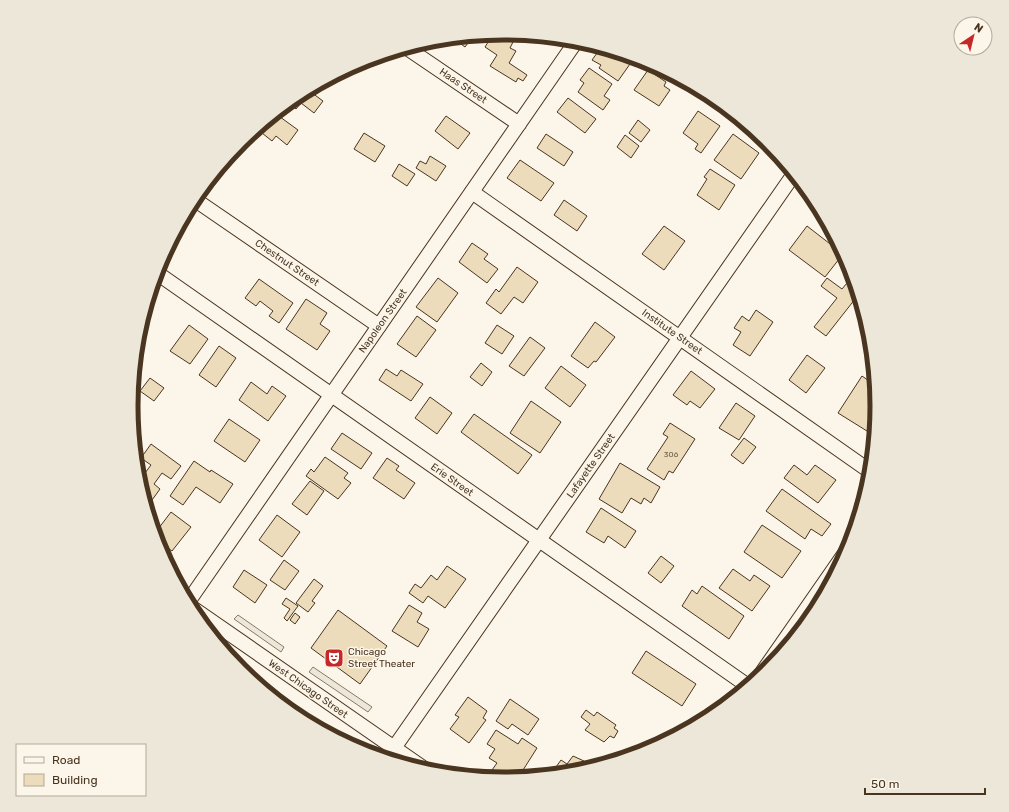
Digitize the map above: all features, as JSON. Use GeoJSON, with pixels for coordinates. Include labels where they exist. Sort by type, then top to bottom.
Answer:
{"type":"FeatureCollection","features":[{"type":"Feature","properties":{"kind":"street","name":"Napoleon Street"},"geometry":{"type":"LineString","coordinates":[[192,596],[573,46]]}},
{"type":"Feature","properties":{"kind":"street","name":"Haas Street"},"geometry":{"type":"LineString","coordinates":[[412,52],[519,124]]}},
{"type":"Feature","properties":{"kind":"street","name":"Lafayette Street"},"geometry":{"type":"LineString","coordinates":[[391,753],[791,178]]}},
{"type":"Feature","properties":{"kind":"street","name":"Institute Street"},"geometry":{"type":"LineString","coordinates":[[472,192],[865,468]]}},
{"type":"Feature","properties":{"kind":"street","name":"Chestnut Street"},"geometry":{"type":"LineString","coordinates":[[200,203],[379,326]]}},
{"type":"Feature","properties":{"kind":"street","name":"Erie Street"},"geometry":{"type":"LineString","coordinates":[[162,277],[744,683]]}},
{"type":"Feature","properties":{"kind":"street"},"geometry":{"type":"LineString","coordinates":[[779,648],[825,582]]}},
{"type":"Feature","properties":{"kind":"street","name":"West Chicago Street"},"geometry":{"type":"LineString","coordinates":[[207,618],[391,753]]}},
{"type":"Feature","properties":{"kind":"shaded area"},"geometry":{"type":"Polygon","coordinates":[[[238,615],[284,647],[281,652],[234,619],[238,615]]]}},
{"type":"Feature","properties":{"kind":"shaded area"},"geometry":{"type":"Polygon","coordinates":[[[313,667],[372,707],[368,712],[309,672],[313,667]]]}},
{"type":"Feature","properties":{"kind":"building"},"geometry":{"type":"Polygon","coordinates":[[[510,40],[513,42],[510,48],[516,51],[509,63],[527,75],[523,81],[518,78],[516,82],[490,66],[497,55],[485,47],[489,41],[510,40]]]}},
{"type":"Feature","properties":{"kind":"building"},"geometry":{"type":"Polygon","coordinates":[[[469,42],[465,47],[459,43],[469,42]]]}},
{"type":"Feature","properties":{"kind":"building"},"geometry":{"type":"Polygon","coordinates":[[[598,52],[622,59],[630,64],[618,81],[599,68],[601,65],[592,60],[598,52]]]}},
{"type":"Feature","properties":{"kind":"building"},"geometry":{"type":"Polygon","coordinates":[[[589,68],[612,84],[604,96],[610,100],[603,110],[578,92],[584,83],[580,80],[589,68]]]}},
{"type":"Feature","properties":{"kind":"building"},"geometry":{"type":"Polygon","coordinates":[[[648,70],[666,82],[664,86],[670,90],[659,106],[634,90],[648,70]]]}},
{"type":"Feature","properties":{"kind":"building"},"geometry":{"type":"Polygon","coordinates":[[[314,94],[323,101],[314,113],[301,103],[296,109],[294,107],[314,94]]]}},
{"type":"Feature","properties":{"kind":"building"},"geometry":{"type":"Polygon","coordinates":[[[568,98],[596,119],[585,133],[557,112],[568,98]]]}},
{"type":"Feature","properties":{"kind":"building"},"geometry":{"type":"Polygon","coordinates":[[[698,111],[720,126],[701,153],[695,149],[698,144],[683,133],[698,111]]]}},
{"type":"Feature","properties":{"kind":"building"},"geometry":{"type":"Polygon","coordinates":[[[446,116],[470,133],[458,149],[435,131],[446,116]]]}},
{"type":"Feature","properties":{"kind":"building"},"geometry":{"type":"Polygon","coordinates":[[[280,117],[298,130],[287,145],[276,136],[272,141],[261,133],[280,117]]]}},
{"type":"Feature","properties":{"kind":"building"},"geometry":{"type":"Polygon","coordinates":[[[638,120],[650,130],[641,142],[629,133],[638,120]]]}},
{"type":"Feature","properties":{"kind":"building"},"geometry":{"type":"Polygon","coordinates":[[[364,133],[385,146],[375,162],[354,149],[364,133]]]}},
{"type":"Feature","properties":{"kind":"building"},"geometry":{"type":"Polygon","coordinates":[[[546,134],[573,152],[564,166],[537,148],[546,134]]]}},
{"type":"Feature","properties":{"kind":"building"},"geometry":{"type":"Polygon","coordinates":[[[733,134],[759,153],[741,179],[714,160],[733,134]]]}},
{"type":"Feature","properties":{"kind":"building"},"geometry":{"type":"Polygon","coordinates":[[[625,135],[639,146],[631,158],[617,147],[625,135]]]}},
{"type":"Feature","properties":{"kind":"building"},"geometry":{"type":"Polygon","coordinates":[[[430,156],[446,166],[436,181],[416,168],[420,161],[426,164],[430,156]]]}},
{"type":"Feature","properties":{"kind":"building"},"geometry":{"type":"Polygon","coordinates":[[[520,160],[554,183],[541,201],[507,178],[520,160]]]}},
{"type":"Feature","properties":{"kind":"building"},"geometry":{"type":"Polygon","coordinates":[[[399,164],[415,174],[407,186],[392,176],[399,164]]]}},
{"type":"Feature","properties":{"kind":"building"},"geometry":{"type":"Polygon","coordinates":[[[710,169],[735,185],[719,210],[697,195],[707,179],[704,177],[710,169]]]}},
{"type":"Feature","properties":{"kind":"building"},"geometry":{"type":"Polygon","coordinates":[[[564,200],[587,216],[577,231],[554,215],[564,200]]]}},
{"type":"Feature","properties":{"kind":"building"},"geometry":{"type":"Polygon","coordinates":[[[664,226],[685,241],[664,270],[642,254],[664,226]]]}},
{"type":"Feature","properties":{"kind":"building"},"geometry":{"type":"Polygon","coordinates":[[[807,226],[835,247],[840,258],[825,277],[789,250],[807,226]]]}},
{"type":"Feature","properties":{"kind":"building"},"geometry":{"type":"Polygon","coordinates":[[[472,243],[488,254],[484,259],[498,269],[487,283],[459,262],[472,243]]]}},
{"type":"Feature","properties":{"kind":"building"},"geometry":{"type":"Polygon","coordinates":[[[517,267],[538,282],[523,303],[514,297],[501,314],[486,303],[496,289],[499,292],[517,267]]]}},
{"type":"Feature","properties":{"kind":"building"},"geometry":{"type":"Polygon","coordinates":[[[438,278],[458,293],[437,322],[416,307],[438,278]]]}},
{"type":"Feature","properties":{"kind":"building"},"geometry":{"type":"Polygon","coordinates":[[[827,278],[842,289],[847,283],[850,286],[855,300],[826,336],[814,327],[837,298],[821,286],[827,278]]]}},
{"type":"Feature","properties":{"kind":"building"},"geometry":{"type":"Polygon","coordinates":[[[259,279],[293,303],[279,323],[269,316],[273,311],[260,301],[256,306],[245,298],[259,279]]]}},
{"type":"Feature","properties":{"kind":"building"},"geometry":{"type":"Polygon","coordinates":[[[306,299],[327,313],[320,324],[330,331],[317,350],[286,329],[306,299]]]}},
{"type":"Feature","properties":{"kind":"building"},"geometry":{"type":"Polygon","coordinates":[[[756,310],[773,322],[750,356],[733,345],[741,332],[734,328],[742,316],[749,321],[756,310]]]}},
{"type":"Feature","properties":{"kind":"building"},"geometry":{"type":"Polygon","coordinates":[[[417,316],[436,330],[416,357],[397,344],[417,316]]]}},
{"type":"Feature","properties":{"kind":"building"},"geometry":{"type":"Polygon","coordinates":[[[595,322],[615,337],[596,362],[594,361],[588,368],[571,356],[595,322]]]}},
{"type":"Feature","properties":{"kind":"building"},"geometry":{"type":"Polygon","coordinates":[[[189,325],[208,339],[190,364],[170,351],[189,325]]]}},
{"type":"Feature","properties":{"kind":"building"},"geometry":{"type":"Polygon","coordinates":[[[497,325],[514,336],[502,354],[485,343],[497,325]]]}},
{"type":"Feature","properties":{"kind":"building"},"geometry":{"type":"Polygon","coordinates":[[[530,337],[545,348],[524,376],[509,366],[530,337]]]}},
{"type":"Feature","properties":{"kind":"building"},"geometry":{"type":"Polygon","coordinates":[[[219,346],[236,358],[216,387],[199,375],[219,346]]]}},
{"type":"Feature","properties":{"kind":"building"},"geometry":{"type":"Polygon","coordinates":[[[807,355],[825,368],[806,393],[789,380],[807,355]]]}},
{"type":"Feature","properties":{"kind":"building"},"geometry":{"type":"Polygon","coordinates":[[[481,363],[492,372],[482,386],[470,377],[481,363]]]}},
{"type":"Feature","properties":{"kind":"building"},"geometry":{"type":"Polygon","coordinates":[[[561,366],[586,385],[570,407],[545,388],[561,366]]]}},
{"type":"Feature","properties":{"kind":"building"},"geometry":{"type":"Polygon","coordinates":[[[386,369],[397,376],[401,370],[423,384],[411,401],[379,380],[386,369]]]}},
{"type":"Feature","properties":{"kind":"building"},"geometry":{"type":"Polygon","coordinates":[[[691,371],[715,389],[700,408],[690,401],[687,405],[673,395],[691,371]]]}},
{"type":"Feature","properties":{"kind":"building"},"geometry":{"type":"Polygon","coordinates":[[[862,376],[870,381],[870,433],[838,413],[862,376]]]}},
{"type":"Feature","properties":{"kind":"building"},"geometry":{"type":"Polygon","coordinates":[[[150,378],[164,388],[154,401],[140,391],[150,378]]]}},
{"type":"Feature","properties":{"kind":"building"},"geometry":{"type":"Polygon","coordinates":[[[251,382],[267,394],[272,386],[286,396],[268,421],[239,400],[251,382]]]}},
{"type":"Feature","properties":{"kind":"building"},"geometry":{"type":"Polygon","coordinates":[[[430,397],[452,413],[437,434],[415,418],[430,397]]]}},
{"type":"Feature","properties":{"kind":"building"},"geometry":{"type":"Polygon","coordinates":[[[531,401],[561,422],[540,453],[510,433],[531,401]]]}},
{"type":"Feature","properties":{"kind":"building"},"geometry":{"type":"Polygon","coordinates":[[[736,403],[755,416],[739,440],[719,428],[736,403]]]}},
{"type":"Feature","properties":{"kind":"building"},"geometry":{"type":"Polygon","coordinates":[[[474,414],[532,455],[518,474],[461,432],[474,414]]]}},
{"type":"Feature","properties":{"kind":"building"},"geometry":{"type":"Polygon","coordinates":[[[229,419],[260,440],[245,462],[214,441],[229,419]]]}},
{"type":"Feature","properties":{"kind":"building"},"geometry":{"type":"Polygon","coordinates":[[[670,423],[695,439],[673,473],[669,471],[664,480],[647,469],[668,437],[663,434],[670,423]]]}},
{"type":"Feature","properties":{"kind":"building"},"geometry":{"type":"Polygon","coordinates":[[[342,433],[372,453],[361,469],[331,449],[342,433]]]}},
{"type":"Feature","properties":{"kind":"building"},"geometry":{"type":"Polygon","coordinates":[[[744,438],[756,447],[743,464],[731,455],[744,438]]]}},
{"type":"Feature","properties":{"kind":"building"},"geometry":{"type":"Polygon","coordinates":[[[151,444],[181,466],[171,479],[162,473],[154,484],[160,489],[151,501],[145,473],[151,465],[143,459],[142,456],[151,444]]]}},
{"type":"Feature","properties":{"kind":"building"},"geometry":{"type":"Polygon","coordinates":[[[325,457],[348,473],[344,478],[351,483],[338,499],[306,476],[311,469],[314,472],[325,457]]]}},
{"type":"Feature","properties":{"kind":"building"},"geometry":{"type":"Polygon","coordinates":[[[387,458],[399,466],[396,470],[415,483],[404,499],[373,478],[387,458]]]}},
{"type":"Feature","properties":{"kind":"building"},"geometry":{"type":"Polygon","coordinates":[[[194,461],[210,472],[211,470],[233,484],[220,503],[196,487],[183,505],[170,496],[194,461]]]}},
{"type":"Feature","properties":{"kind":"building"},"geometry":{"type":"Polygon","coordinates":[[[620,463],[660,487],[651,503],[644,498],[641,504],[631,498],[622,513],[599,499],[620,463]]]}},
{"type":"Feature","properties":{"kind":"building"},"geometry":{"type":"Polygon","coordinates":[[[794,465],[807,475],[815,465],[836,480],[818,503],[784,478],[794,465]]]}},
{"type":"Feature","properties":{"kind":"building"},"geometry":{"type":"Polygon","coordinates":[[[310,481],[324,491],[307,515],[292,504],[310,481]]]}},
{"type":"Feature","properties":{"kind":"building"},"geometry":{"type":"Polygon","coordinates":[[[782,489],[831,524],[822,536],[811,529],[805,539],[766,511],[782,489]]]}},
{"type":"Feature","properties":{"kind":"building"},"geometry":{"type":"Polygon","coordinates":[[[601,508],[636,531],[625,548],[608,536],[604,543],[586,532],[601,508]]]}},
{"type":"Feature","properties":{"kind":"building"},"geometry":{"type":"Polygon","coordinates":[[[171,512],[191,527],[172,551],[166,547],[159,527],[171,512]]]}},
{"type":"Feature","properties":{"kind":"building"},"geometry":{"type":"Polygon","coordinates":[[[277,515],[300,532],[282,557],[259,540],[277,515]]]}},
{"type":"Feature","properties":{"kind":"building"},"geometry":{"type":"Polygon","coordinates":[[[762,525],[801,551],[782,578],[744,552],[762,525]]]}},
{"type":"Feature","properties":{"kind":"building"},"geometry":{"type":"Polygon","coordinates":[[[661,556],[674,566],[661,583],[648,573],[661,556]]]}},
{"type":"Feature","properties":{"kind":"building"},"geometry":{"type":"Polygon","coordinates":[[[284,560],[299,571],[285,590],[270,580],[284,560]]]}},
{"type":"Feature","properties":{"kind":"building"},"geometry":{"type":"Polygon","coordinates":[[[447,566],[466,579],[445,608],[428,596],[423,603],[409,593],[415,584],[421,588],[431,575],[437,580],[447,566]]]}},
{"type":"Feature","properties":{"kind":"building"},"geometry":{"type":"Polygon","coordinates":[[[733,569],[750,581],[754,575],[770,586],[752,611],[719,588],[733,569]]]}},
{"type":"Feature","properties":{"kind":"building"},"geometry":{"type":"Polygon","coordinates":[[[244,570],[267,585],[255,603],[233,587],[244,570]]]}},
{"type":"Feature","properties":{"kind":"building"},"geometry":{"type":"Polygon","coordinates":[[[314,579],[323,586],[312,601],[315,603],[308,612],[296,603],[314,579]]]}},
{"type":"Feature","properties":{"kind":"building"},"geometry":{"type":"Polygon","coordinates":[[[702,586],[744,616],[729,639],[682,606],[692,590],[697,594],[702,586]]]}},
{"type":"Feature","properties":{"kind":"building"},"geometry":{"type":"Polygon","coordinates":[[[286,598],[298,606],[287,621],[284,618],[290,609],[282,604],[286,598]]]}},
{"type":"Feature","properties":{"kind":"building"},"geometry":{"type":"Polygon","coordinates":[[[409,605],[422,613],[417,622],[429,629],[418,647],[392,631],[409,605]]]}},
{"type":"Feature","properties":{"kind":"building"},"geometry":{"type":"Polygon","coordinates":[[[338,610],[387,646],[360,684],[311,648],[338,610]]]}},
{"type":"Feature","properties":{"kind":"building"},"geometry":{"type":"Polygon","coordinates":[[[295,613],[300,617],[295,624],[290,620],[295,613]]]}},
{"type":"Feature","properties":{"kind":"building"},"geometry":{"type":"Polygon","coordinates":[[[646,651],[696,684],[682,706],[632,673],[646,651]]]}},
{"type":"Feature","properties":{"kind":"building"},"geometry":{"type":"Polygon","coordinates":[[[468,697],[487,711],[483,718],[486,720],[469,743],[450,729],[459,717],[455,715],[468,697]]]}},
{"type":"Feature","properties":{"kind":"building"},"geometry":{"type":"Polygon","coordinates":[[[510,699],[539,719],[528,735],[512,724],[508,729],[496,721],[510,699]]]}},
{"type":"Feature","properties":{"kind":"building"},"geometry":{"type":"Polygon","coordinates":[[[586,710],[594,716],[597,712],[616,725],[614,728],[618,731],[614,738],[610,736],[604,742],[585,730],[590,724],[581,717],[586,710]]]}},
{"type":"Feature","properties":{"kind":"building"},"geometry":{"type":"Polygon","coordinates":[[[496,730],[518,744],[522,738],[537,748],[522,771],[494,772],[492,770],[497,763],[489,758],[495,749],[487,744],[496,730]]]}},
{"type":"Feature","properties":{"kind":"building"},"geometry":{"type":"Polygon","coordinates":[[[573,756],[584,761],[583,763],[555,769],[561,760],[567,764],[573,756]]]}},
{"type":"Feature","properties":{"kind":"place","name":"Chicago Street Theater"},"geometry":{"type":"Point","coordinates":[334,658]}}]}
